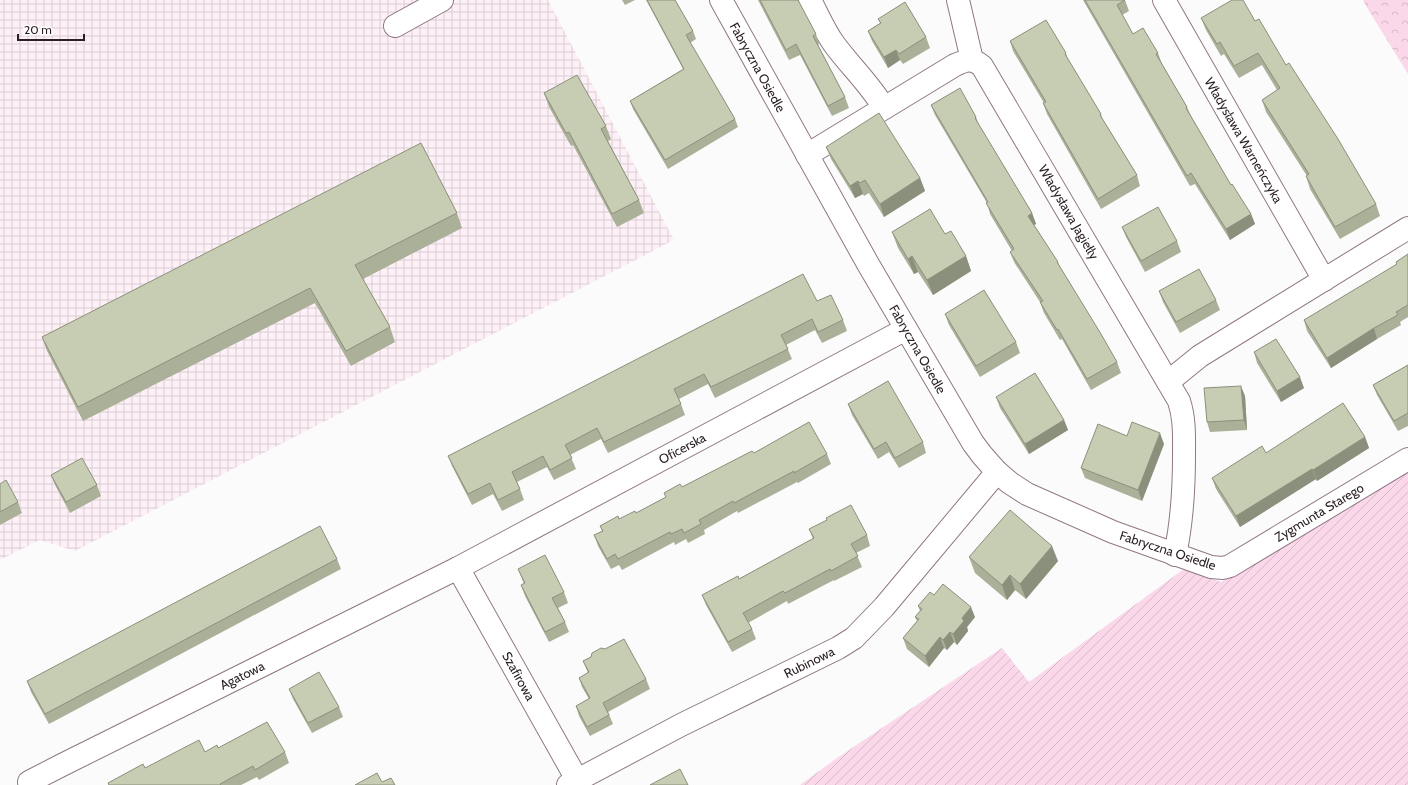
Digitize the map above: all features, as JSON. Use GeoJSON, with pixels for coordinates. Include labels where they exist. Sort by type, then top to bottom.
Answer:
{"type":"FeatureCollection","features":[{"type":"Feature","properties":{"kind":"street","name":"Fabryczna Osiedle"},"geometry":{"type":"LineString","coordinates":[[721,0],[806,155],[906,329],[973,443],[997,472],[1010,483],[1028,494],[1073,516],[1113,532],[1216,568],[1230,566]]}},
{"type":"Feature","properties":{"kind":"street"},"geometry":{"type":"LineString","coordinates":[[810,0],[835,45],[875,92],[884,108]]}},
{"type":"Feature","properties":{"kind":"street"},"geometry":{"type":"LineString","coordinates":[[806,155],[955,65],[967,60],[972,60],[958,0]]}},
{"type":"Feature","properties":{"kind":"street","name":"Władysława Warneńczyka"},"geometry":{"type":"LineString","coordinates":[[1164,0],[1324,280]]}},
{"type":"Feature","properties":{"kind":"street"},"geometry":{"type":"LineString","coordinates":[[395,26],[435,2]]}},
{"type":"Feature","properties":{"kind":"street","name":"Władysława Jagiełły"},"geometry":{"type":"LineString","coordinates":[[972,60],[984,69],[1179,401],[1184,424],[1184,496],[1181,527],[1175,554]]}},
{"type":"Feature","properties":{"kind":"street"},"geometry":{"type":"LineString","coordinates":[[1168,382],[1200,356],[1408,228]]}},
{"type":"Feature","properties":{"kind":"street","name":"Oficerska"},"geometry":{"type":"LineString","coordinates":[[458,568],[906,329]]}},
{"type":"Feature","properties":{"kind":"street","name":"Zygmunta Starego"},"geometry":{"type":"LineString","coordinates":[[1230,566],[1408,459]]}},
{"type":"Feature","properties":{"kind":"street","name":"Rubinowa"},"geometry":{"type":"LineString","coordinates":[[575,783],[681,725],[838,648],[854,638],[884,607],[997,472]]}},
{"type":"Feature","properties":{"kind":"street","name":"Szafirowa"},"geometry":{"type":"LineString","coordinates":[[458,568],[575,783]]}},
{"type":"Feature","properties":{"kind":"street","name":"Agatowa"},"geometry":{"type":"LineString","coordinates":[[30,785],[28,782],[458,568]]}},
{"type":"Feature","properties":{"kind":"shaded area"},"geometry":{"type":"Polygon","coordinates":[[[0,0],[548,0],[674,240],[75,551],[40,540],[0,560],[0,0]]]}},
{"type":"Feature","properties":{"kind":"green space"},"geometry":{"type":"Polygon","coordinates":[[[1363,0],[1408,0],[1408,74],[1366,6],[1363,0]]]}},
{"type":"Feature","properties":{"kind":"green space"},"geometry":{"type":"Polygon","coordinates":[[[1408,469],[1408,785],[800,785],[837,758],[1002,648],[1029,682],[1184,569],[1221,582],[1408,469]]]}},
{"type":"Feature","properties":{"kind":"building"},"geometry":{"type":"Polygon","coordinates":[[[647,0],[675,0],[693,31],[686,35],[735,119],[665,160],[630,101],[684,69],[647,0]]]}},
{"type":"Feature","properties":{"kind":"building"},"geometry":{"type":"Polygon","coordinates":[[[760,0],[798,0],[816,34],[813,36],[845,97],[828,106],[796,44],[786,50],[760,0]]]}},
{"type":"Feature","properties":{"kind":"building"},"geometry":{"type":"Polygon","coordinates":[[[1085,0],[1125,0],[1117,5],[1133,34],[1143,28],[1158,53],[1156,54],[1187,107],[1186,108],[1231,185],[1232,184],[1251,214],[1226,229],[1191,173],[1187,176],[1085,0]]]}},
{"type":"Feature","properties":{"kind":"building"},"geometry":{"type":"Polygon","coordinates":[[[1232,0],[1243,0],[1255,21],[1259,19],[1286,65],[1289,63],[1338,139],[1376,204],[1335,227],[1306,176],[1309,174],[1262,100],[1280,88],[1258,53],[1234,66],[1220,42],[1217,44],[1201,18],[1232,0]]]}},
{"type":"Feature","properties":{"kind":"building"},"geometry":{"type":"Polygon","coordinates":[[[905,2],[926,37],[899,54],[896,50],[884,57],[868,31],[881,23],[878,19],[905,2]]]}},
{"type":"Feature","properties":{"kind":"building"},"geometry":{"type":"Polygon","coordinates":[[[1046,20],[1101,114],[1100,115],[1137,175],[1098,199],[1043,103],[1046,102],[1010,41],[1046,20]]]}},
{"type":"Feature","properties":{"kind":"building"},"geometry":{"type":"Polygon","coordinates":[[[577,75],[606,126],[601,129],[639,200],[612,214],[569,132],[566,133],[544,93],[577,75]]]}},
{"type":"Feature","properties":{"kind":"building"},"geometry":{"type":"Polygon","coordinates":[[[960,88],[976,117],[975,118],[1032,213],[1028,216],[1058,262],[1117,362],[1087,379],[1058,329],[1057,330],[1040,302],[1043,301],[1010,252],[1014,249],[986,203],[988,202],[931,105],[960,88]]]}},
{"type":"Feature","properties":{"kind":"building"},"geometry":{"type":"Polygon","coordinates":[[[879,113],[920,178],[880,204],[865,180],[860,183],[858,181],[850,186],[826,147],[879,113]]]}},
{"type":"Feature","properties":{"kind":"building"},"geometry":{"type":"Polygon","coordinates":[[[421,143],[457,213],[355,265],[390,327],[346,351],[310,288],[78,407],[42,337],[421,143]]]}},
{"type":"Feature","properties":{"kind":"building"},"geometry":{"type":"Polygon","coordinates":[[[1158,207],[1177,241],[1141,261],[1122,227],[1158,207]]]}},
{"type":"Feature","properties":{"kind":"building"},"geometry":{"type":"Polygon","coordinates":[[[930,209],[945,234],[951,231],[966,256],[927,280],[912,256],[908,259],[892,232],[930,209]]]}},
{"type":"Feature","properties":{"kind":"building"},"geometry":{"type":"Polygon","coordinates":[[[1408,254],[1408,305],[1396,312],[1398,315],[1374,328],[1327,358],[1304,320],[1397,264],[1396,262],[1408,254]]]}},
{"type":"Feature","properties":{"kind":"building"},"geometry":{"type":"Polygon","coordinates":[[[1199,269],[1216,300],[1176,322],[1159,291],[1199,269]]]}},
{"type":"Feature","properties":{"kind":"building"},"geometry":{"type":"Polygon","coordinates":[[[803,274],[817,301],[831,295],[843,320],[818,332],[812,319],[781,335],[788,349],[711,387],[704,374],[674,389],[681,404],[604,442],[597,428],[565,445],[572,458],[550,470],[543,456],[512,472],[520,489],[498,500],[490,483],[468,494],[448,456],[803,274]]]}},
{"type":"Feature","properties":{"kind":"building"},"geometry":{"type":"Polygon","coordinates":[[[984,290],[1016,342],[976,366],[945,314],[984,290]]]}},
{"type":"Feature","properties":{"kind":"building"},"geometry":{"type":"Polygon","coordinates":[[[1276,339],[1300,377],[1277,391],[1254,352],[1276,339]]]}},
{"type":"Feature","properties":{"kind":"building"},"geometry":{"type":"Polygon","coordinates":[[[1408,365],[1408,413],[1394,421],[1373,385],[1408,365]]]}},
{"type":"Feature","properties":{"kind":"building"},"geometry":{"type":"Polygon","coordinates":[[[1035,373],[1064,420],[1025,444],[996,397],[1035,373]]]}},
{"type":"Feature","properties":{"kind":"building"},"geometry":{"type":"Polygon","coordinates":[[[888,381],[923,442],[895,458],[886,442],[874,449],[848,404],[888,381]]]}},
{"type":"Feature","properties":{"kind":"building"},"geometry":{"type":"Polygon","coordinates":[[[1241,386],[1244,420],[1207,422],[1204,388],[1241,386]]]}},
{"type":"Feature","properties":{"kind":"building"},"geometry":{"type":"Polygon","coordinates":[[[1343,403],[1365,437],[1236,516],[1212,478],[1262,446],[1266,453],[1343,403]]]}},
{"type":"Feature","properties":{"kind":"building"},"geometry":{"type":"Polygon","coordinates":[[[809,422],[827,454],[794,473],[794,471],[734,503],[733,501],[699,520],[701,524],[684,533],[682,529],[671,534],[670,532],[618,559],[615,554],[607,559],[594,535],[603,531],[600,526],[618,516],[619,519],[635,511],[636,513],[666,497],[664,493],[680,484],[682,487],[752,451],[754,453],[809,422]]]}},
{"type":"Feature","properties":{"kind":"building"},"geometry":{"type":"Polygon","coordinates":[[[1132,422],[1160,433],[1138,490],[1081,468],[1098,424],[1127,436],[1132,422]]]}},
{"type":"Feature","properties":{"kind":"building"},"geometry":{"type":"Polygon","coordinates":[[[82,458],[97,485],[66,502],[51,475],[82,458]]]}},
{"type":"Feature","properties":{"kind":"building"},"geometry":{"type":"Polygon","coordinates":[[[6,480],[18,502],[0,512],[0,484],[6,480]]]}},
{"type":"Feature","properties":{"kind":"building"},"geometry":{"type":"Polygon","coordinates":[[[851,505],[867,535],[851,544],[858,556],[785,593],[783,591],[743,613],[752,629],[728,642],[702,595],[738,576],[739,579],[814,538],[809,529],[851,505]]]}},
{"type":"Feature","properties":{"kind":"building"},"geometry":{"type":"Polygon","coordinates":[[[1010,510],[1052,546],[1020,584],[1010,575],[1002,585],[969,557],[1010,510]]]}},
{"type":"Feature","properties":{"kind":"building"},"geometry":{"type":"Polygon","coordinates":[[[320,526],[337,559],[45,714],[27,681],[320,526]]]}},
{"type":"Feature","properties":{"kind":"building"},"geometry":{"type":"Polygon","coordinates":[[[545,555],[564,592],[552,598],[565,622],[545,632],[521,585],[525,583],[518,569],[545,555]]]}},
{"type":"Feature","properties":{"kind":"building"},"geometry":{"type":"Polygon","coordinates":[[[943,584],[971,607],[962,618],[964,621],[953,634],[950,632],[943,640],[940,637],[925,656],[903,638],[919,619],[915,617],[922,609],[918,606],[930,592],[934,595],[943,584]]]}},
{"type":"Feature","properties":{"kind":"building"},"geometry":{"type":"Polygon","coordinates":[[[624,639],[646,679],[603,703],[609,715],[587,727],[576,706],[590,698],[579,678],[589,672],[583,661],[591,657],[592,653],[601,648],[605,649],[624,639]]]}},
{"type":"Feature","properties":{"kind":"building"},"geometry":{"type":"Polygon","coordinates":[[[319,672],[339,707],[308,723],[289,689],[319,672]]]}},
{"type":"Feature","properties":{"kind":"building"},"geometry":{"type":"Polygon","coordinates":[[[267,722],[285,752],[255,770],[253,766],[220,784],[221,785],[109,785],[108,783],[143,764],[145,768],[199,740],[205,752],[217,745],[218,748],[267,722]]]}},
{"type":"Feature","properties":{"kind":"building"},"geometry":{"type":"Polygon","coordinates":[[[680,769],[688,785],[650,785],[680,769]]]}},
{"type":"Feature","properties":{"kind":"building"},"geometry":{"type":"Polygon","coordinates":[[[377,773],[382,782],[391,778],[395,785],[355,785],[377,773]]]}}]}
